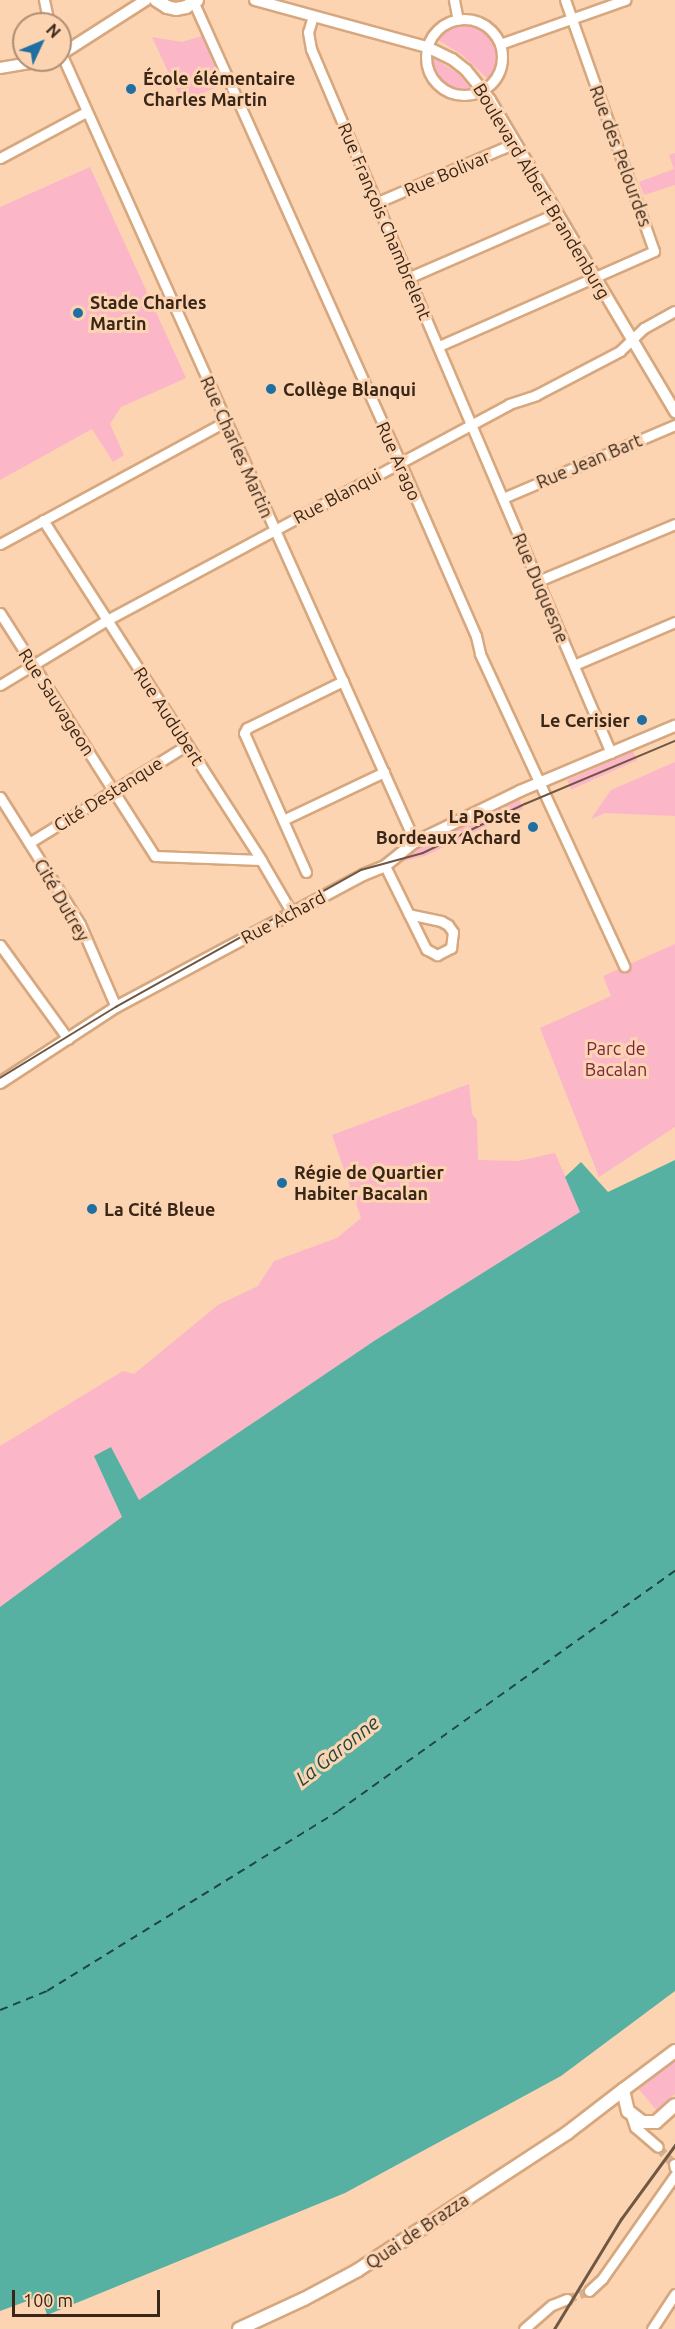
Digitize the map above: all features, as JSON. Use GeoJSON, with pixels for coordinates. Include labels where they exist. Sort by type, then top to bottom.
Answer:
{"type":"FeatureCollection","features":[{"type":"Feature","properties":{"kind":"main road"},"geometry":{"type":"LineString","coordinates":[[156,0],[167,7],[176,9],[196,2]]}},
{"type":"Feature","properties":{"kind":"main road","name":"Quai de Brazza"},"geometry":{"type":"LineString","coordinates":[[239,2329],[304,2299],[358,2270],[586,2118],[675,2051]]}},
{"type":"Feature","properties":{"kind":"main road"},"geometry":{"type":"LineString","coordinates":[[623,2090],[629,2113],[642,2122],[656,2122],[675,2105]]}},
{"type":"Feature","properties":{"kind":"main road","name":"Quai de Brazza"},"geometry":{"type":"LineString","coordinates":[[586,2118],[611,2109],[629,2113]]}},
{"type":"Feature","properties":{"kind":"street"},"geometry":{"type":"LineString","coordinates":[[72,46],[146,0]]}},
{"type":"Feature","properties":{"kind":"street","name":"Boulevard Albert Brandenburg"},"geometry":{"type":"LineString","coordinates":[[255,0],[427,47],[459,64],[484,90],[675,412]]}},
{"type":"Feature","properties":{"kind":"street"},"geometry":{"type":"LineString","coordinates":[[454,0],[458,20]]}},
{"type":"Feature","properties":{"kind":"street","name":"Rue des Pelourdes"},"geometry":{"type":"LineString","coordinates":[[565,0],[654,248],[652,254],[596,279]]}},
{"type":"Feature","properties":{"kind":"street"},"geometry":{"type":"LineString","coordinates":[[500,44],[625,0]]}},
{"type":"Feature","properties":{"kind":"street","name":"Rue Arago"},"geometry":{"type":"LineString","coordinates":[[196,2],[476,636],[480,654],[624,966]]}},
{"type":"Feature","properties":{"kind":"street","name":"Rue François Chambrelent"},"geometry":{"type":"LineString","coordinates":[[313,16],[308,32],[311,49],[471,424]]}},
{"type":"Feature","properties":{"kind":"street"},"geometry":{"type":"LineString","coordinates":[[458,20],[483,24],[490,29],[500,44],[502,58],[499,73],[484,90],[460,95],[444,90],[429,71],[427,47],[437,30],[458,20]]}},
{"type":"Feature","properties":{"kind":"street","name":"Rue Charles Martin"},"geometry":{"type":"LineString","coordinates":[[68,72],[415,842]]}},
{"type":"Feature","properties":{"kind":"street"},"geometry":{"type":"LineString","coordinates":[[0,158],[86,112]]}},
{"type":"Feature","properties":{"kind":"street","name":"Rue Bolivar"},"geometry":{"type":"LineString","coordinates":[[378,202],[515,143]]}},
{"type":"Feature","properties":{"kind":"street"},"geometry":{"type":"LineString","coordinates":[[410,277],[556,213]]}},
{"type":"Feature","properties":{"kind":"street"},"geometry":{"type":"LineString","coordinates":[[439,346],[596,279]]}},
{"type":"Feature","properties":{"kind":"street","name":"Rue Blanqui"},"geometry":{"type":"LineString","coordinates":[[0,685],[107,620],[400,462],[509,404],[536,395],[620,351],[644,328],[675,311]]}},
{"type":"Feature","properties":{"kind":"street"},"geometry":{"type":"LineString","coordinates":[[0,544],[226,421]]}},
{"type":"Feature","properties":{"kind":"street","name":"Rue Duquesne"},"geometry":{"type":"LineString","coordinates":[[471,424],[611,753]]}},
{"type":"Feature","properties":{"kind":"street","name":"Rue Jean Bart"},"geometry":{"type":"LineString","coordinates":[[503,498],[675,425]]}},
{"type":"Feature","properties":{"kind":"street","name":"Rue Audubert"},"geometry":{"type":"LineString","coordinates":[[43,520],[261,860],[292,913]]}},
{"type":"Feature","properties":{"kind":"street"},"geometry":{"type":"LineString","coordinates":[[538,582],[675,524]]}},
{"type":"Feature","properties":{"kind":"street","name":"Rue Sauvageon"},"geometry":{"type":"LineString","coordinates":[[0,613],[155,856],[261,860]]}},
{"type":"Feature","properties":{"kind":"street"},"geometry":{"type":"LineString","coordinates":[[574,665],[675,622]]}},
{"type":"Feature","properties":{"kind":"street"},"geometry":{"type":"LineString","coordinates":[[306,872],[244,733],[247,728],[343,681]]}},
{"type":"Feature","properties":{"kind":"street","name":"Rue Achard"},"geometry":{"type":"LineString","coordinates":[[0,1083],[116,1007],[363,875],[385,866],[415,842],[540,783],[675,726]]}},
{"type":"Feature","properties":{"kind":"street","name":"Cité Destanque"},"geometry":{"type":"LineString","coordinates":[[29,843],[187,745]]}},
{"type":"Feature","properties":{"kind":"street"},"geometry":{"type":"LineString","coordinates":[[283,820],[384,772]]}},
{"type":"Feature","properties":{"kind":"street","name":"Cité Dutrey"},"geometry":{"type":"LineString","coordinates":[[0,797],[80,924],[116,1007]]}},
{"type":"Feature","properties":{"kind":"street"},"geometry":{"type":"LineString","coordinates":[[385,866],[426,949],[431,954],[445,953],[451,948],[453,932],[448,925],[441,921],[409,914]]}},
{"type":"Feature","properties":{"kind":"street"},"geometry":{"type":"LineString","coordinates":[[0,945],[68,1038]]}},
{"type":"Feature","properties":{"kind":"street"},"geometry":{"type":"LineString","coordinates":[[629,2113],[635,2127],[656,2145],[651,2131],[656,2122]]}},
{"type":"Feature","properties":{"kind":"street"},"geometry":{"type":"LineString","coordinates":[[589,2291],[602,2280],[675,2175]]}},
{"type":"Feature","properties":{"kind":"street"},"geometry":{"type":"LineString","coordinates":[[652,2329],[675,2294]]}},
{"type":"Feature","properties":{"kind":"street"},"geometry":{"type":"LineString","coordinates":[[524,2329],[552,2305],[567,2299]]}},
{"type":"Feature","properties":{"kind":"green space"},"geometry":{"type":"Polygon","coordinates":[[[456,22],[479,26],[497,43],[499,58],[489,80],[461,54],[435,38],[446,27],[456,22]]]}},
{"type":"Feature","properties":{"kind":"green space"},"geometry":{"type":"Polygon","coordinates":[[[202,36],[224,84],[182,102],[152,37],[182,42],[202,36]]]}},
{"type":"Feature","properties":{"kind":"green space"},"geometry":{"type":"Polygon","coordinates":[[[430,56],[459,74],[474,93],[461,93],[444,84],[433,71],[430,56]]]}},
{"type":"Feature","properties":{"kind":"green space"},"geometry":{"type":"Polygon","coordinates":[[[675,153],[675,185],[644,195],[639,182],[674,169],[669,155],[675,153]]]}},
{"type":"Feature","properties":{"kind":"green space","name":"Stade Charles Martin"},"geometry":{"type":"Polygon","coordinates":[[[90,167],[186,378],[121,407],[110,424],[124,455],[113,462],[92,429],[0,480],[0,207],[90,167]]]}},
{"type":"Feature","properties":{"kind":"green space"},"geometry":{"type":"Polygon","coordinates":[[[633,751],[637,760],[571,789],[567,780],[633,751]]]}},
{"type":"Feature","properties":{"kind":"green space"},"geometry":{"type":"Polygon","coordinates":[[[675,762],[675,816],[605,813],[591,819],[611,790],[675,762]]]}},
{"type":"Feature","properties":{"kind":"green space"},"geometry":{"type":"Polygon","coordinates":[[[519,799],[523,809],[425,856],[400,862],[409,850],[422,846],[519,799]]]}},
{"type":"Feature","properties":{"kind":"green space","name":"Parc de Bacalan"},"geometry":{"type":"Polygon","coordinates":[[[675,944],[675,1127],[599,1177],[540,1028],[611,996],[603,976],[675,944]]]}},
{"type":"Feature","properties":{"kind":"green space"},"geometry":{"type":"Polygon","coordinates":[[[469,1084],[472,1114],[477,1120],[478,1160],[518,1161],[555,1153],[581,1212],[374,1341],[139,1500],[111,1447],[95,1456],[123,1517],[0,1607],[0,1446],[123,1371],[134,1374],[218,1305],[258,1286],[274,1261],[337,1238],[361,1218],[332,1135],[469,1084]]]}},
{"type":"Feature","properties":{"kind":"green space"},"geometry":{"type":"Polygon","coordinates":[[[675,2060],[675,2094],[657,2111],[638,2088],[675,2060]]]}},
{"type":"Feature","properties":{"kind":"water","name":"La Garonne"},"geometry":{"type":"Polygon","coordinates":[[[675,1160],[675,1991],[561,2076],[345,2193],[47,2315],[41,2296],[0,2311],[0,1607],[122,1517],[94,1456],[111,1447],[139,1500],[374,1341],[580,1212],[565,1177],[581,1162],[608,1192],[675,1160]]]}},
{"type":"Feature","properties":{"kind":"ferry route"},"geometry":{"type":"LineString","coordinates":[[0,2010],[47,1991],[338,1811],[675,1571]]}},
{"type":"Feature","properties":{"kind":"tunnel"},"geometry":{"type":"LineString","coordinates":[[658,2147],[674,2164]]}},
{"type":"Feature","properties":{"kind":"tunnel"},"geometry":{"type":"LineString","coordinates":[[567,2299],[589,2291]]}},
{"type":"Feature","properties":{"kind":"tram line"},"geometry":{"type":"LineString","coordinates":[[0,1078],[116,1007],[361,870],[423,853],[525,804],[675,741]]}},
{"type":"Feature","properties":{"kind":"railway"},"geometry":{"type":"LineString","coordinates":[[554,2329],[621,2219],[675,2145]]}},
{"type":"Feature","properties":{"kind":"place","name":"École élémentaire Charles Martin"},"geometry":{"type":"Point","coordinates":[131,89]}},
{"type":"Feature","properties":{"kind":"place","name":"Stade Charles Martin"},"geometry":{"type":"Point","coordinates":[78,313]}},
{"type":"Feature","properties":{"kind":"place","name":"Collège Blanqui"},"geometry":{"type":"Point","coordinates":[271,389]}},
{"type":"Feature","properties":{"kind":"place","name":"Le Cerisier"},"geometry":{"type":"Point","coordinates":[642,720]}},
{"type":"Feature","properties":{"kind":"place","name":"La Poste Bordeaux Achard"},"geometry":{"type":"Point","coordinates":[533,827]}},
{"type":"Feature","properties":{"kind":"place","name":"Régie de Quartier Habiter Bacalan"},"geometry":{"type":"Point","coordinates":[282,1183]}},
{"type":"Feature","properties":{"kind":"place","name":"La Cité Bleue"},"geometry":{"type":"Point","coordinates":[92,1209]}}]}
